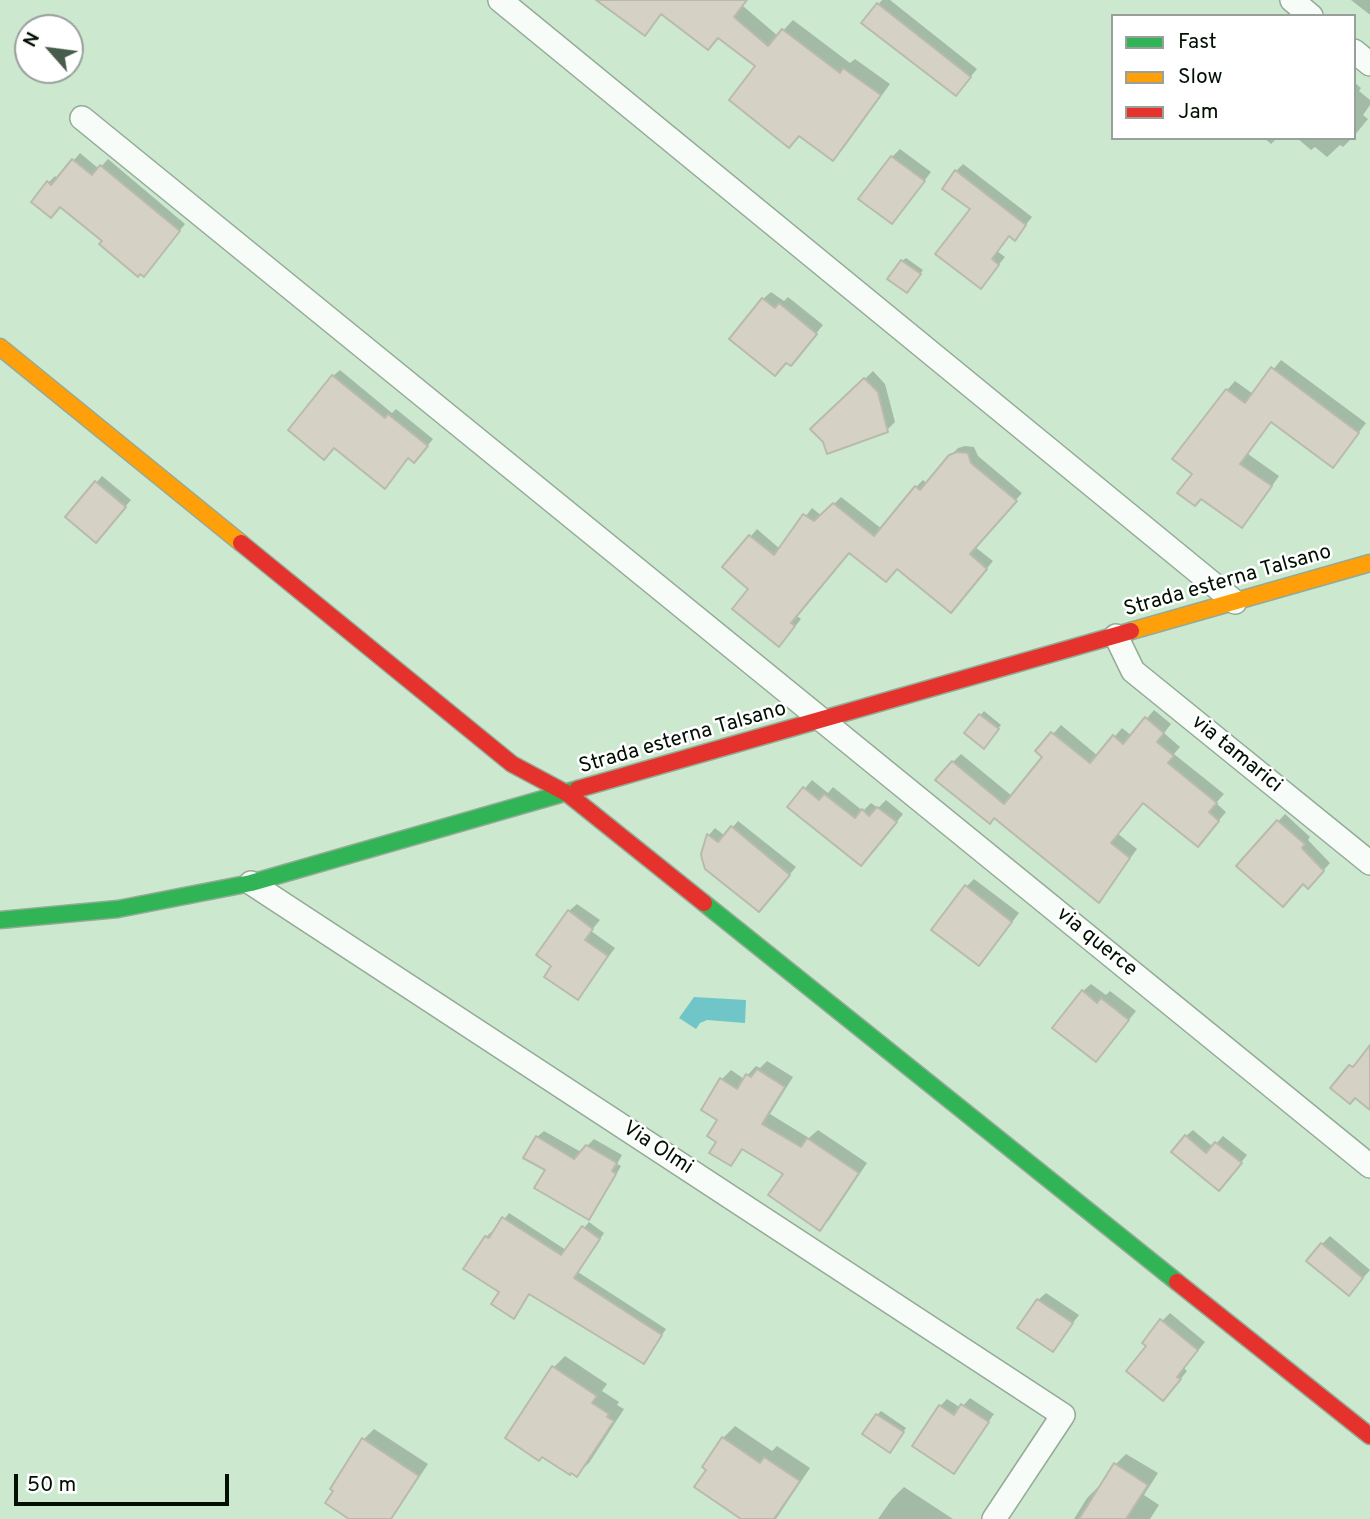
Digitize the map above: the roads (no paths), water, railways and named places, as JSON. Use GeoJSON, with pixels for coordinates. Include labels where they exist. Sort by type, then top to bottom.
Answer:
{"type":"FeatureCollection","features":[{"type":"Feature","properties":{"kind":"street"},"geometry":{"type":"LineString","coordinates":[[500,0],[1235,602]]}},
{"type":"Feature","properties":{"kind":"street"},"geometry":{"type":"LineString","coordinates":[[1292,0],[1309,14]]}},
{"type":"Feature","properties":{"kind":"street"},"geometry":{"type":"LineString","coordinates":[[1356,53],[1370,64]]}},
{"type":"Feature","properties":{"kind":"street","name":"via querce"},"geometry":{"type":"LineString","coordinates":[[82,118],[1370,1166]]}},
{"type":"Feature","properties":{"kind":"street"},"geometry":{"type":"LineString","coordinates":[[0,347],[512,764],[568,794],[1370,1436]]}},
{"type":"Feature","properties":{"kind":"street","name":"Strada esterna Talsano"},"geometry":{"type":"LineString","coordinates":[[0,920],[118,909],[251,883],[1370,563]]}},
{"type":"Feature","properties":{"kind":"street","name":"via tamarici"},"geometry":{"type":"LineString","coordinates":[[1116,636],[1133,671],[1370,863]]}},
{"type":"Feature","properties":{"kind":"street","name":"Via Olmi"},"geometry":{"type":"LineString","coordinates":[[251,883],[1063,1415],[994,1519]]}},
{"type":"Feature","properties":{"kind":"water"},"geometry":{"type":"Polygon","coordinates":[[[694,997],[746,1000],[745,1023],[707,1020],[700,1023],[696,1029],[679,1018],[694,997]]]}}]}
